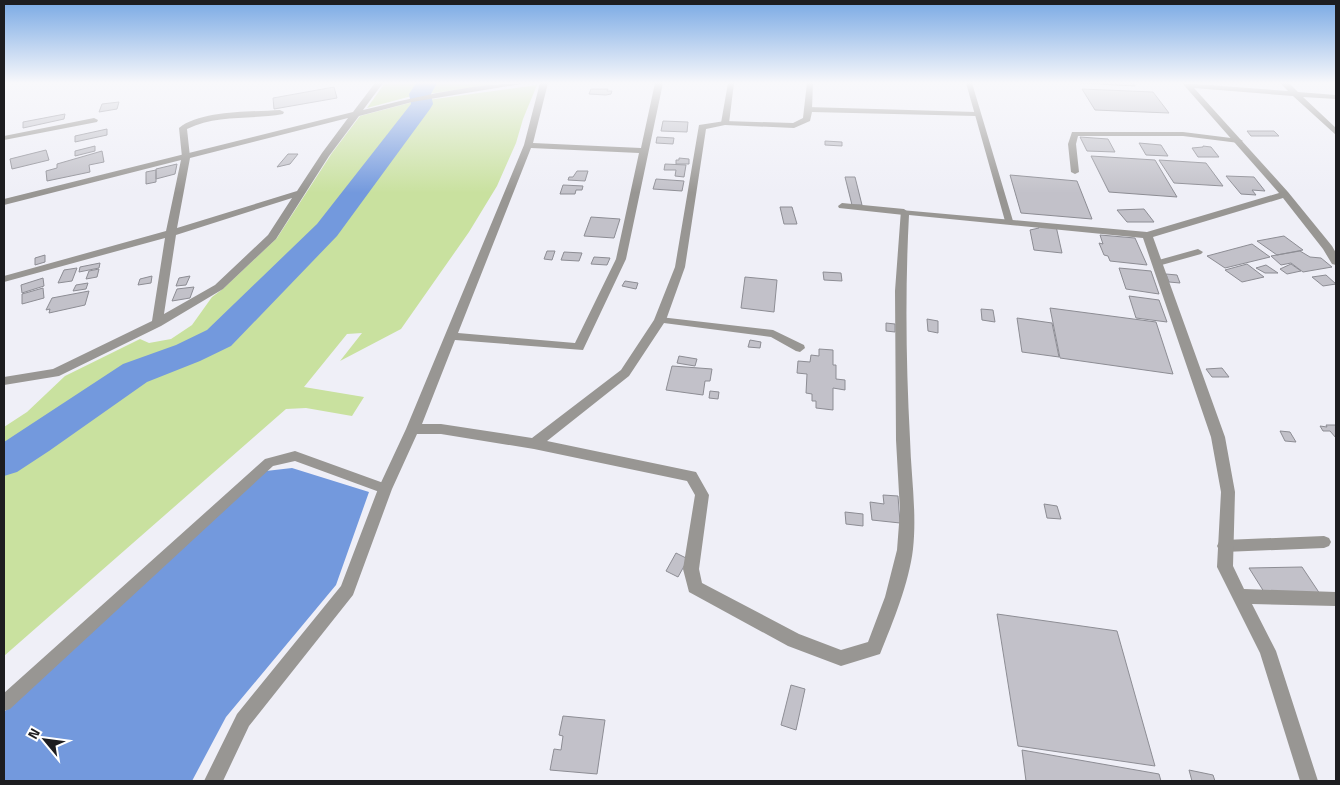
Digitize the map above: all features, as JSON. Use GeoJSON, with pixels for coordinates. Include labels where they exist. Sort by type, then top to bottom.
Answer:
{"type":"FeatureCollection","features":[{"type":"Feature","properties":{"kind":"street"},"geometry":{"type":"LineString","coordinates":[[4,202],[334,120]]}},
{"type":"Feature","properties":{"kind":"street"},"geometry":{"type":"LineString","coordinates":[[4,381],[55,372],[157,323],[219,287],[272,237],[299,193],[352,120]]}},
{"type":"Feature","properties":{"kind":"street"},"geometry":{"type":"LineString","coordinates":[[213,781],[243,720],[347,590],[385,489],[413,429],[528,145],[535,120]]}},
{"type":"Feature","properties":{"kind":"street"},"geometry":{"type":"LineString","coordinates":[[450,336],[578,348],[621,259],[651,120]]}},
{"type":"Feature","properties":{"kind":"street"},"geometry":{"type":"LineString","coordinates":[[534,444],[625,373],[660,320],[680,266],[702,127],[725,123],[794,126],[806,120]]}},
{"type":"Feature","properties":{"kind":"street"},"geometry":{"type":"LineString","coordinates":[[1220,120],[1332,248],[1336,262]]}},
{"type":"Feature","properties":{"kind":"street"},"geometry":{"type":"LineString","coordinates":[[1323,120],[1336,132]]}},
{"type":"Feature","properties":{"kind":"street"},"geometry":{"type":"LineString","coordinates":[[528,145],[644,151]]}},
{"type":"Feature","properties":{"kind":"street"},"geometry":{"type":"LineString","coordinates":[[157,323],[171,233],[186,157]]}},
{"type":"Feature","properties":{"kind":"street"},"geometry":{"type":"LineString","coordinates":[[4,280],[171,233],[299,193]]}},
{"type":"Feature","properties":{"kind":"street"},"geometry":{"type":"LineString","coordinates":[[413,429],[441,429],[534,444],[691,476],[702,495],[691,569],[695,587],[794,640],[841,658],[874,648],[893,598],[905,550],[908,511],[900,290],[904,212],[1009,220],[1147,235],[1286,194]]}},
{"type":"Feature","properties":{"kind":"street"},"geometry":{"type":"LineString","coordinates":[[1147,235],[1218,438],[1228,492],[1224,546],[1225,567],[1268,651],[1309,781]]}},
{"type":"Feature","properties":{"kind":"street"},"geometry":{"type":"LineString","coordinates":[[1241,596],[1336,599]]}},
{"type":"Feature","properties":{"kind":"lane"},"geometry":{"type":"LineString","coordinates":[[4,138],[94,120]]}},
{"type":"Feature","properties":{"kind":"lane"},"geometry":{"type":"LineString","coordinates":[[186,157],[183,128],[191,122],[207,120]]}},
{"type":"Feature","properties":{"kind":"lane"},"geometry":{"type":"LineString","coordinates":[[978,120],[1009,220]]}},
{"type":"Feature","properties":{"kind":"lane"},"geometry":{"type":"LineString","coordinates":[[1075,172],[1072,144],[1075,134],[1183,134],[1239,141]]}},
{"type":"Feature","properties":{"kind":"lane"},"geometry":{"type":"LineString","coordinates":[[842,206],[904,212]]}},
{"type":"Feature","properties":{"kind":"lane"},"geometry":{"type":"LineString","coordinates":[[1158,263],[1198,252]]}},
{"type":"Feature","properties":{"kind":"lane"},"geometry":{"type":"LineString","coordinates":[[660,320],[773,334],[800,348]]}},
{"type":"Feature","properties":{"kind":"lane"},"geometry":{"type":"LineString","coordinates":[[4,703],[269,462],[295,456],[385,489]]}},
{"type":"Feature","properties":{"kind":"lane"},"geometry":{"type":"LineString","coordinates":[[1224,546],[1324,542]]}},
{"type":"Feature","properties":{"kind":"green space"},"geometry":{"type":"Polygon","coordinates":[[[357,120],[523,120],[516,143],[497,186],[469,232],[401,329],[340,361],[362,333],[347,334],[304,387],[364,397],[352,416],[306,408],[286,409],[4,656],[4,427],[27,412],[65,376],[140,339],[149,343],[171,339],[192,325],[212,297],[277,238],[332,153],[357,120]]]}},
{"type":"Feature","properties":{"kind":"water"},"geometry":{"type":"Polygon","coordinates":[[[292,468],[369,492],[336,585],[226,717],[192,781],[4,781],[4,712],[266,471],[292,468]]]}},
{"type":"Feature","properties":{"kind":"building"},"geometry":{"type":"Polygon","coordinates":[[[35,120],[61,120],[23,128],[23,122],[35,120]]]}},
{"type":"Feature","properties":{"kind":"building"},"geometry":{"type":"Polygon","coordinates":[[[663,121],[688,122],[687,132],[661,131],[663,121]]]}},
{"type":"Feature","properties":{"kind":"building"},"geometry":{"type":"Polygon","coordinates":[[[107,129],[107,135],[75,142],[75,136],[107,129]]]}},
{"type":"Feature","properties":{"kind":"building"},"geometry":{"type":"Polygon","coordinates":[[[1247,131],[1274,131],[1279,136],[1251,136],[1247,131]]]}},
{"type":"Feature","properties":{"kind":"building"},"geometry":{"type":"Polygon","coordinates":[[[657,137],[674,138],[673,144],[656,143],[657,137]]]}},
{"type":"Feature","properties":{"kind":"building"},"geometry":{"type":"Polygon","coordinates":[[[1080,137],[1108,139],[1115,152],[1087,151],[1080,137]]]}},
{"type":"Feature","properties":{"kind":"building"},"geometry":{"type":"Polygon","coordinates":[[[825,141],[842,142],[842,146],[825,145],[825,141]]]}},
{"type":"Feature","properties":{"kind":"building"},"geometry":{"type":"Polygon","coordinates":[[[1139,143],[1161,145],[1168,156],[1146,155],[1139,143]]]}},
{"type":"Feature","properties":{"kind":"building"},"geometry":{"type":"Polygon","coordinates":[[[95,146],[95,151],[75,156],[75,151],[95,146]]]}},
{"type":"Feature","properties":{"kind":"building"},"geometry":{"type":"Polygon","coordinates":[[[1211,147],[1219,157],[1198,157],[1192,148],[1211,147]]]}},
{"type":"Feature","properties":{"kind":"building"},"geometry":{"type":"Polygon","coordinates":[[[46,150],[49,160],[12,169],[10,159],[46,150]]]}},
{"type":"Feature","properties":{"kind":"building"},"geometry":{"type":"Polygon","coordinates":[[[102,151],[104,162],[89,165],[90,172],[47,181],[46,171],[57,168],[57,164],[102,151]]]}},
{"type":"Feature","properties":{"kind":"building"},"geometry":{"type":"Polygon","coordinates":[[[288,154],[298,154],[290,164],[277,167],[288,154]]]}},
{"type":"Feature","properties":{"kind":"building"},"geometry":{"type":"Polygon","coordinates":[[[1091,156],[1155,160],[1177,197],[1109,192],[1091,156]]]}},
{"type":"Feature","properties":{"kind":"building"},"geometry":{"type":"Polygon","coordinates":[[[679,158],[689,159],[689,164],[676,164],[676,160],[679,160],[679,158]]]}},
{"type":"Feature","properties":{"kind":"building"},"geometry":{"type":"Polygon","coordinates":[[[1159,160],[1206,163],[1223,186],[1174,183],[1159,160]]]}},
{"type":"Feature","properties":{"kind":"building"},"geometry":{"type":"Polygon","coordinates":[[[177,164],[175,174],[156,179],[156,169],[177,164]]]}},
{"type":"Feature","properties":{"kind":"building"},"geometry":{"type":"Polygon","coordinates":[[[665,164],[686,165],[684,177],[675,176],[676,170],[664,170],[665,164]]]}},
{"type":"Feature","properties":{"kind":"building"},"geometry":{"type":"Polygon","coordinates":[[[156,170],[156,182],[146,184],[146,172],[156,170]]]}},
{"type":"Feature","properties":{"kind":"building"},"geometry":{"type":"Polygon","coordinates":[[[577,171],[588,171],[585,181],[568,180],[577,171]]]}},
{"type":"Feature","properties":{"kind":"building"},"geometry":{"type":"Polygon","coordinates":[[[1010,175],[1077,181],[1092,219],[1021,213],[1010,175]]]}},
{"type":"Feature","properties":{"kind":"building"},"geometry":{"type":"Polygon","coordinates":[[[1226,176],[1254,177],[1265,191],[1252,190],[1256,195],[1241,194],[1226,176]]]}},
{"type":"Feature","properties":{"kind":"building"},"geometry":{"type":"Polygon","coordinates":[[[845,177],[855,177],[862,205],[852,205],[845,177]]]}},
{"type":"Feature","properties":{"kind":"building"},"geometry":{"type":"Polygon","coordinates":[[[656,179],[684,181],[682,191],[653,189],[656,179]]]}},
{"type":"Feature","properties":{"kind":"building"},"geometry":{"type":"Polygon","coordinates":[[[563,185],[583,186],[582,190],[576,190],[575,194],[560,194],[563,185]]]}},
{"type":"Feature","properties":{"kind":"building"},"geometry":{"type":"Polygon","coordinates":[[[780,207],[792,207],[797,224],[784,224],[780,207]]]}},
{"type":"Feature","properties":{"kind":"building"},"geometry":{"type":"Polygon","coordinates":[[[1144,209],[1154,222],[1127,222],[1117,210],[1144,209]]]}},
{"type":"Feature","properties":{"kind":"building"},"geometry":{"type":"Polygon","coordinates":[[[591,217],[620,219],[614,238],[584,236],[591,217]]]}},
{"type":"Feature","properties":{"kind":"building"},"geometry":{"type":"Polygon","coordinates":[[[1038,224],[1056,226],[1062,253],[1034,250],[1030,230],[1039,228],[1038,224]]]}},
{"type":"Feature","properties":{"kind":"building"},"geometry":{"type":"Polygon","coordinates":[[[1100,235],[1135,238],[1147,265],[1110,261],[1108,256],[1104,255],[1099,243],[1103,244],[1100,235]]]}},
{"type":"Feature","properties":{"kind":"building"},"geometry":{"type":"Polygon","coordinates":[[[1284,236],[1303,250],[1277,255],[1257,241],[1284,236]]]}},
{"type":"Feature","properties":{"kind":"building"},"geometry":{"type":"Polygon","coordinates":[[[1252,244],[1270,257],[1225,268],[1207,256],[1252,244]]]}},
{"type":"Feature","properties":{"kind":"building"},"geometry":{"type":"Polygon","coordinates":[[[547,251],[555,251],[552,260],[544,259],[547,251]]]}},
{"type":"Feature","properties":{"kind":"building"},"geometry":{"type":"Polygon","coordinates":[[[1300,251],[1310,257],[1321,258],[1332,267],[1303,272],[1291,263],[1281,265],[1271,256],[1300,251]]]}},
{"type":"Feature","properties":{"kind":"building"},"geometry":{"type":"Polygon","coordinates":[[[564,252],[582,253],[579,261],[561,260],[564,252]]]}},
{"type":"Feature","properties":{"kind":"building"},"geometry":{"type":"Polygon","coordinates":[[[45,255],[45,262],[35,265],[35,258],[45,255]]]}},
{"type":"Feature","properties":{"kind":"building"},"geometry":{"type":"Polygon","coordinates":[[[594,257],[610,258],[607,265],[591,264],[594,257]]]}},
{"type":"Feature","properties":{"kind":"building"},"geometry":{"type":"Polygon","coordinates":[[[100,263],[99,268],[79,272],[80,267],[100,263]]]}},
{"type":"Feature","properties":{"kind":"building"},"geometry":{"type":"Polygon","coordinates":[[[1247,264],[1264,277],[1242,282],[1225,270],[1247,264]]]}},
{"type":"Feature","properties":{"kind":"building"},"geometry":{"type":"Polygon","coordinates":[[[1291,264],[1301,271],[1287,274],[1280,269],[1291,264]]]}},
{"type":"Feature","properties":{"kind":"building"},"geometry":{"type":"Polygon","coordinates":[[[1266,265],[1278,273],[1265,273],[1256,268],[1266,265]]]}},
{"type":"Feature","properties":{"kind":"building"},"geometry":{"type":"Polygon","coordinates":[[[77,268],[72,281],[58,283],[64,270],[77,268]]]}},
{"type":"Feature","properties":{"kind":"building"},"geometry":{"type":"Polygon","coordinates":[[[1119,268],[1151,271],[1159,294],[1126,289],[1119,268]]]}},
{"type":"Feature","properties":{"kind":"building"},"geometry":{"type":"Polygon","coordinates":[[[99,269],[97,277],[86,279],[89,271],[99,269]]]}},
{"type":"Feature","properties":{"kind":"building"},"geometry":{"type":"Polygon","coordinates":[[[823,272],[841,273],[842,281],[824,280],[823,272]]]}},
{"type":"Feature","properties":{"kind":"building"},"geometry":{"type":"Polygon","coordinates":[[[1166,274],[1177,275],[1180,283],[1169,282],[1166,274]]]}},
{"type":"Feature","properties":{"kind":"building"},"geometry":{"type":"Polygon","coordinates":[[[1326,275],[1336,284],[1323,286],[1312,277],[1326,275]]]}},
{"type":"Feature","properties":{"kind":"building"},"geometry":{"type":"Polygon","coordinates":[[[152,276],[151,283],[138,285],[140,279],[152,276]]]}},
{"type":"Feature","properties":{"kind":"building"},"geometry":{"type":"Polygon","coordinates":[[[190,276],[186,285],[176,286],[179,278],[190,276]]]}},
{"type":"Feature","properties":{"kind":"building"},"geometry":{"type":"Polygon","coordinates":[[[745,277],[777,280],[774,312],[741,308],[745,277]]]}},
{"type":"Feature","properties":{"kind":"building"},"geometry":{"type":"Polygon","coordinates":[[[43,278],[44,286],[22,293],[21,285],[43,278]]]}},
{"type":"Feature","properties":{"kind":"building"},"geometry":{"type":"Polygon","coordinates":[[[625,281],[638,283],[636,289],[622,286],[625,281]]]}},
{"type":"Feature","properties":{"kind":"building"},"geometry":{"type":"Polygon","coordinates":[[[88,283],[86,289],[73,291],[76,285],[88,283]]]}},
{"type":"Feature","properties":{"kind":"building"},"geometry":{"type":"Polygon","coordinates":[[[194,287],[190,298],[172,301],[177,289],[194,287]]]}},
{"type":"Feature","properties":{"kind":"building"},"geometry":{"type":"Polygon","coordinates":[[[43,288],[44,298],[22,304],[22,294],[43,288]]]}},
{"type":"Feature","properties":{"kind":"building"},"geometry":{"type":"Polygon","coordinates":[[[89,291],[85,305],[49,313],[50,309],[46,310],[52,298],[89,291]]]}},
{"type":"Feature","properties":{"kind":"building"},"geometry":{"type":"Polygon","coordinates":[[[1129,296],[1159,300],[1167,322],[1136,318],[1129,296]]]}},
{"type":"Feature","properties":{"kind":"building"},"geometry":{"type":"Polygon","coordinates":[[[1050,308],[1156,322],[1173,374],[1060,358],[1050,308]]]}},
{"type":"Feature","properties":{"kind":"building"},"geometry":{"type":"Polygon","coordinates":[[[981,309],[993,310],[995,322],[982,320],[981,309]]]}},
{"type":"Feature","properties":{"kind":"building"},"geometry":{"type":"Polygon","coordinates":[[[1017,318],[1052,323],[1059,357],[1022,352],[1017,318]]]}},
{"type":"Feature","properties":{"kind":"building"},"geometry":{"type":"Polygon","coordinates":[[[927,319],[938,321],[938,333],[928,331],[927,319]]]}},
{"type":"Feature","properties":{"kind":"building"},"geometry":{"type":"Polygon","coordinates":[[[886,323],[895,324],[895,332],[886,331],[886,323]]]}},
{"type":"Feature","properties":{"kind":"building"},"geometry":{"type":"Polygon","coordinates":[[[750,340],[761,342],[760,348],[748,347],[750,340]]]}},
{"type":"Feature","properties":{"kind":"building"},"geometry":{"type":"Polygon","coordinates":[[[819,349],[833,350],[833,365],[836,365],[836,379],[845,380],[845,390],[833,388],[833,410],[816,408],[816,401],[812,401],[812,394],[806,393],[807,374],[797,373],[798,361],[810,362],[811,355],[819,356],[819,349]]]}},
{"type":"Feature","properties":{"kind":"building"},"geometry":{"type":"Polygon","coordinates":[[[679,356],[697,359],[695,366],[677,363],[679,356]]]}},
{"type":"Feature","properties":{"kind":"building"},"geometry":{"type":"Polygon","coordinates":[[[672,366],[712,369],[710,381],[705,381],[703,395],[666,390],[672,366]]]}},
{"type":"Feature","properties":{"kind":"building"},"geometry":{"type":"Polygon","coordinates":[[[1222,368],[1229,377],[1212,377],[1206,369],[1222,368]]]}},
{"type":"Feature","properties":{"kind":"building"},"geometry":{"type":"Polygon","coordinates":[[[710,391],[719,392],[718,399],[709,398],[710,391]]]}},
{"type":"Feature","properties":{"kind":"building"},"geometry":{"type":"Polygon","coordinates":[[[1326,425],[1336,425],[1336,438],[1330,431],[1323,431],[1320,426],[1327,427],[1326,425]]]}},
{"type":"Feature","properties":{"kind":"building"},"geometry":{"type":"Polygon","coordinates":[[[1280,431],[1290,432],[1296,442],[1285,441],[1280,431]]]}},
{"type":"Feature","properties":{"kind":"building"},"geometry":{"type":"Polygon","coordinates":[[[883,495],[898,496],[900,523],[872,520],[870,502],[884,504],[883,495]]]}},
{"type":"Feature","properties":{"kind":"building"},"geometry":{"type":"Polygon","coordinates":[[[1044,504],[1057,506],[1061,519],[1047,518],[1044,504]]]}},
{"type":"Feature","properties":{"kind":"building"},"geometry":{"type":"Polygon","coordinates":[[[845,512],[863,514],[863,526],[846,524],[845,512]]]}},
{"type":"Feature","properties":{"kind":"building"},"geometry":{"type":"Polygon","coordinates":[[[676,553],[688,559],[678,577],[666,571],[676,553]]]}},
{"type":"Feature","properties":{"kind":"building"},"geometry":{"type":"Polygon","coordinates":[[[1302,567],[1320,594],[1266,595],[1249,568],[1302,567]]]}},
{"type":"Feature","properties":{"kind":"building"},"geometry":{"type":"Polygon","coordinates":[[[997,614],[1117,631],[1155,766],[1018,746],[997,614]]]}},
{"type":"Feature","properties":{"kind":"building"},"geometry":{"type":"Polygon","coordinates":[[[791,685],[805,689],[796,730],[781,725],[791,685]]]}},
{"type":"Feature","properties":{"kind":"building"},"geometry":{"type":"Polygon","coordinates":[[[563,716],[605,720],[597,774],[550,770],[554,749],[561,750],[563,736],[559,735],[563,716]]]}},
{"type":"Feature","properties":{"kind":"building"},"geometry":{"type":"Polygon","coordinates":[[[1022,750],[1159,774],[1161,781],[1026,781],[1022,750]]]}},
{"type":"Feature","properties":{"kind":"building"},"geometry":{"type":"Polygon","coordinates":[[[1189,770],[1213,775],[1215,781],[1192,781],[1189,770]]]}},
{"type":"Feature","properties":{"kind":"waterway"},"geometry":{"type":"LineString","coordinates":[[4,461],[135,373],[188,353],[219,338],[327,230],[410,120]]}}]}
